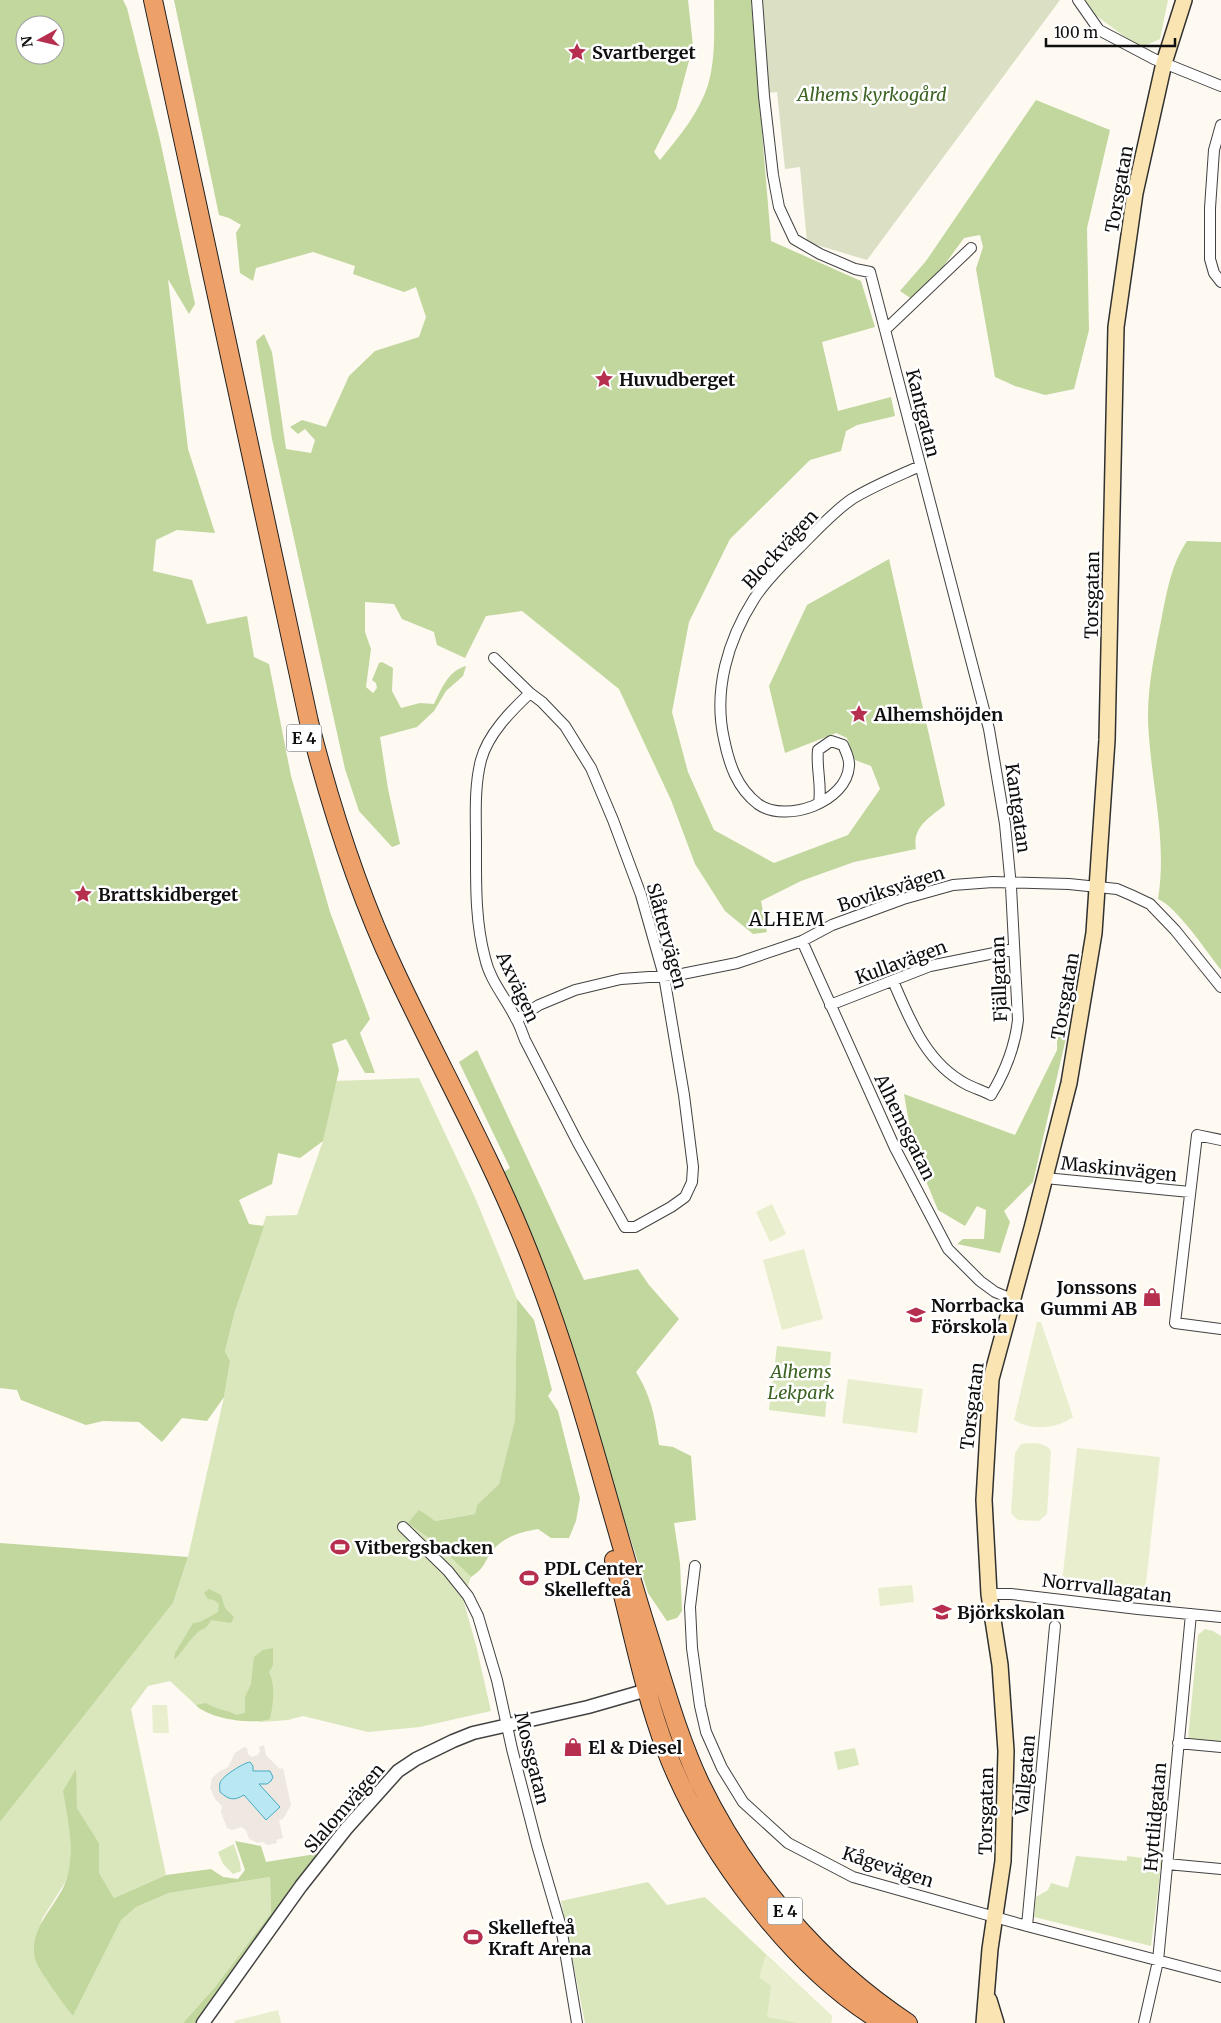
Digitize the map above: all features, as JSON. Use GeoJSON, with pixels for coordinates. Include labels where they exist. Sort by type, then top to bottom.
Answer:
{"type":"FeatureCollection","features":[{"type":"Feature","properties":{"kind":"highway","name":"E 4"},"geometry":{"type":"LineString","coordinates":[[140,0],[169,117],[296,708],[328,822],[361,914],[385,969],[504,1214],[539,1300],[558,1354],[656,1688],[702,1786],[718,1817],[758,1878],[797,1926],[842,1973],[908,2023]]}},
{"type":"Feature","properties":{"kind":"highway","name":"E 4"},"geometry":{"type":"LineString","coordinates":[[153,0],[300,687],[334,815],[364,898],[394,968],[497,1179],[535,1267],[572,1376],[656,1688],[661,1735],[682,1787],[698,1819],[744,1890],[792,1946],[828,1984],[884,2023]]}},
{"type":"Feature","properties":{"kind":"main road","name":"Torsgatan"},"geometry":{"type":"LineString","coordinates":[[984,2023],[989,1959],[1003,1861],[1006,1751],[1000,1665],[989,1594],[984,1500],[991,1379],[1069,1083],[1094,933],[1108,740],[1116,326],[1135,193],[1164,63],[1184,0]]}},
{"type":"Feature","properties":{"kind":"main road","name":"Torsgatan"},"geometry":{"type":"LineString","coordinates":[[987,1994],[996,2023]]}},
{"type":"Feature","properties":{"kind":"street","name":"Kantgatan"},"geometry":{"type":"LineString","coordinates":[[757,0],[773,175],[779,207],[794,239],[820,254],[855,269],[870,272],[989,729],[1005,824],[1011,882]]}},
{"type":"Feature","properties":{"kind":"street"},"geometry":{"type":"LineString","coordinates":[[1078,0],[1099,30],[1135,50],[1221,86]]}},
{"type":"Feature","properties":{"kind":"street"},"geometry":{"type":"LineString","coordinates":[[1221,125],[1214,150],[1210,208],[1210,259],[1214,272],[1221,282]]}},
{"type":"Feature","properties":{"kind":"street"},"geometry":{"type":"LineString","coordinates":[[885,330],[971,248]]}},
{"type":"Feature","properties":{"kind":"street","name":"Blockvägen"},"geometry":{"type":"LineString","coordinates":[[819,803],[820,779],[816,765],[818,750],[831,741],[843,745],[848,756],[849,767],[846,779],[836,792],[819,803],[814,806],[796,811],[778,812],[760,805],[747,793],[735,776],[728,760],[722,730],[720,704],[724,665],[738,628],[755,597],[818,528],[852,500],[920,466]]}},
{"type":"Feature","properties":{"kind":"street","name":"Slåttervägen"},"geometry":{"type":"LineString","coordinates":[[494,658],[565,726],[590,768],[613,820],[641,895],[664,976],[684,1095],[693,1167],[692,1182],[685,1197],[671,1208],[635,1227],[625,1227]]}},
{"type":"Feature","properties":{"kind":"street","name":"Axvägen"},"geometry":{"type":"LineString","coordinates":[[530,693],[515,706],[489,742],[481,760],[476,814],[476,888],[479,926],[485,959],[493,981],[517,1019],[525,1040],[578,1143],[625,1227]]}},
{"type":"Feature","properties":{"kind":"street","name":"Boviksvägen"},"geometry":{"type":"LineString","coordinates":[[517,1019],[539,1005],[575,990],[621,979],[708,970],[737,963],[802,941],[832,925],[903,899],[952,886],[1011,882],[1117,889],[1150,904],[1175,930],[1221,987]]}},
{"type":"Feature","properties":{"kind":"street","name":"Fjällgatan"},"geometry":{"type":"LineString","coordinates":[[893,981],[914,1029],[927,1051],[964,1084],[991,1094],[999,1081],[1016,1033],[1018,991],[1011,882]]}},
{"type":"Feature","properties":{"kind":"street","name":"Alhemsgatan"},"geometry":{"type":"LineString","coordinates":[[802,941],[895,1148],[948,1249],[980,1281],[995,1292],[1012,1299]]}},
{"type":"Feature","properties":{"kind":"street","name":"Kullavägen"},"geometry":{"type":"LineString","coordinates":[[830,1005],[930,966],[1014,948]]}},
{"type":"Feature","properties":{"kind":"street","name":"Maskinvägen"},"geometry":{"type":"LineString","coordinates":[[1221,1140],[1197,1135],[1175,1323],[1221,1329]]}},
{"type":"Feature","properties":{"kind":"street","name":"Maskinvägen"},"geometry":{"type":"LineString","coordinates":[[1045,1178],[1190,1192]]}},
{"type":"Feature","properties":{"kind":"street","name":"Mossgatan"},"geometry":{"type":"LineString","coordinates":[[403,1527],[448,1570],[468,1596],[480,1623],[508,1725],[517,1772],[561,1927],[577,2023]]}},
{"type":"Feature","properties":{"kind":"street","name":"Kågevägen"},"geometry":{"type":"LineString","coordinates":[[695,1566],[690,1607],[692,1648],[700,1706],[706,1732],[722,1768],[743,1802],[788,1843],[854,1877],[1027,1926],[1221,1977]]}},
{"type":"Feature","properties":{"kind":"street","name":"Norrvallagatan"},"geometry":{"type":"LineString","coordinates":[[989,1594],[1011,1594],[1221,1617]]}},
{"type":"Feature","properties":{"kind":"street","name":"Hyttlidgatan"},"geometry":{"type":"LineString","coordinates":[[1144,2023],[1158,1961],[1191,1614]]}},
{"type":"Feature","properties":{"kind":"street","name":"Vallgatan"},"geometry":{"type":"LineString","coordinates":[[1027,1926],[1055,1626]]}},
{"type":"Feature","properties":{"kind":"street","name":"Slalomvägen"},"geometry":{"type":"LineString","coordinates":[[203,2023],[302,1886],[346,1829],[387,1783],[416,1759],[452,1740],[472,1733],[588,1707],[656,1688]]}},
{"type":"Feature","properties":{"kind":"street"},"geometry":{"type":"LineString","coordinates":[[1178,1744],[1221,1747]]}},
{"type":"Feature","properties":{"kind":"street"},"geometry":{"type":"LineString","coordinates":[[1167,1864],[1221,1869]]}},
{"type":"Feature","properties":{"kind":"green space"},"geometry":{"type":"Polygon","coordinates":[[[0,0],[123,0],[127,8],[160,140],[195,304],[189,314],[168,279],[188,449],[215,533],[177,530],[156,540],[153,571],[192,580],[207,624],[247,616],[254,657],[269,664],[291,776],[330,912],[370,1019],[360,1033],[375,1073],[365,1073],[346,1039],[332,1044],[339,1070],[323,1141],[300,1158],[278,1153],[272,1184],[239,1200],[249,1224],[264,1226],[235,1311],[225,1351],[230,1361],[224,1397],[207,1421],[182,1418],[162,1442],[139,1422],[103,1421],[86,1425],[21,1400],[17,1390],[0,1388],[0,0]]]}},
{"type":"Feature","properties":{"kind":"green space"},"geometry":{"type":"Polygon","coordinates":[[[174,0],[688,0],[693,46],[676,109],[654,152],[660,160],[694,115],[708,85],[713,54],[714,0],[751,0],[771,241],[861,281],[875,327],[822,342],[838,411],[891,397],[895,416],[857,425],[846,431],[841,451],[810,460],[730,539],[689,622],[672,712],[688,772],[714,830],[774,863],[848,835],[880,789],[871,766],[855,760],[847,738],[836,733],[785,753],[769,686],[807,605],[889,559],[945,805],[919,829],[915,841],[916,849],[854,862],[801,881],[761,901],[767,932],[753,934],[725,911],[695,864],[671,800],[619,689],[522,611],[486,616],[465,658],[437,645],[434,632],[402,619],[394,604],[365,602],[365,632],[371,649],[366,687],[373,693],[377,688],[376,683],[372,680],[379,663],[382,662],[393,668],[392,691],[401,708],[420,703],[434,704],[450,676],[466,666],[463,676],[446,691],[434,711],[417,727],[380,737],[388,789],[400,844],[392,847],[359,811],[345,769],[272,439],[256,341],[264,334],[272,352],[286,449],[311,453],[315,440],[305,429],[298,434],[290,427],[302,420],[326,427],[349,376],[375,351],[419,337],[426,317],[416,287],[404,292],[353,274],[355,266],[313,252],[256,268],[253,281],[240,273],[236,233],[241,225],[219,215],[174,0]]]}},
{"type":"Feature","properties":{"kind":"green space","name":"Alhems kyrkogård"},"geometry":{"type":"Polygon","coordinates":[[[761,0],[1060,0],[867,260],[807,242],[800,167],[785,169],[777,92],[767,93],[761,0]]]}},
{"type":"Feature","properties":{"kind":"green space"},"geometry":{"type":"Polygon","coordinates":[[[1085,0],[1168,0],[1160,39],[1140,48],[1090,11],[1085,0]]]}},
{"type":"Feature","properties":{"kind":"green space"},"geometry":{"type":"Polygon","coordinates":[[[1036,100],[1110,130],[1087,228],[1089,330],[1074,389],[1045,395],[1015,386],[995,377],[976,269],[983,247],[980,235],[964,238],[940,271],[912,299],[900,291],[926,261],[1036,100]]]}},
{"type":"Feature","properties":{"kind":"green space"},"geometry":{"type":"Polygon","coordinates":[[[1187,541],[1221,542],[1221,970],[1183,920],[1158,899],[1161,858],[1149,737],[1149,691],[1168,587],[1177,558],[1187,541]]]}},
{"type":"Feature","properties":{"kind":"green space"},"geometry":{"type":"Polygon","coordinates":[[[1066,999],[1068,1029],[1033,1182],[1004,1211],[1010,1222],[1000,1253],[957,1244],[963,1239],[984,1239],[986,1210],[977,1206],[965,1226],[938,1210],[914,1152],[904,1094],[1015,1135],[1057,1050],[1057,1003],[1066,999]]]}},
{"type":"Feature","properties":{"kind":"green space"},"geometry":{"type":"Polygon","coordinates":[[[477,1050],[584,1280],[638,1269],[649,1285],[679,1319],[636,1372],[652,1407],[659,1445],[673,1447],[691,1456],[696,1520],[674,1523],[680,1563],[682,1611],[677,1618],[667,1621],[648,1593],[547,1279],[500,1174],[510,1168],[459,1062],[477,1050]]]}},
{"type":"Feature","properties":{"kind":"green space"},"geometry":{"type":"Polygon","coordinates":[[[419,1078],[474,1195],[517,1299],[515,1420],[499,1484],[477,1505],[475,1514],[435,1521],[408,1522],[437,1544],[471,1577],[463,1599],[491,1711],[420,1727],[368,1732],[303,1716],[288,1720],[261,1722],[200,1709],[170,1681],[148,1686],[131,1709],[166,1875],[114,1898],[99,1873],[99,1843],[77,1808],[75,1770],[70,1828],[71,1863],[66,1881],[42,1919],[35,1960],[73,2016],[121,1919],[136,1907],[169,1893],[270,1877],[271,1913],[215,1987],[183,2023],[0,2023],[0,1822],[173,1603],[188,1557],[224,1397],[230,1361],[225,1351],[235,1311],[266,1216],[297,1215],[323,1141],[335,1081],[419,1078]]]}},
{"type":"Feature","properties":{"kind":"green space"},"geometry":{"type":"Polygon","coordinates":[[[772,1204],[786,1234],[770,1242],[756,1212],[772,1204]]]}},
{"type":"Feature","properties":{"kind":"green space"},"geometry":{"type":"Polygon","coordinates":[[[804,1249],[823,1319],[782,1330],[763,1260],[804,1249]]]}},
{"type":"Feature","properties":{"kind":"green space"},"geometry":{"type":"Polygon","coordinates":[[[517,1299],[534,1320],[552,1390],[548,1396],[558,1411],[580,1498],[576,1521],[569,1538],[551,1538],[538,1529],[514,1535],[497,1545],[482,1567],[471,1577],[437,1544],[408,1523],[419,1510],[435,1521],[475,1514],[477,1505],[499,1484],[515,1420],[517,1299]]]}},
{"type":"Feature","properties":{"kind":"green space"},"geometry":{"type":"Polygon","coordinates":[[[1037,1322],[1041,1322],[1073,1417],[1059,1424],[1044,1427],[1028,1426],[1014,1420],[1037,1322]]]}},
{"type":"Feature","properties":{"kind":"green space","name":"Alhems Lekpark"},"geometry":{"type":"Polygon","coordinates":[[[777,1346],[831,1352],[825,1417],[769,1410],[777,1346]]]}},
{"type":"Feature","properties":{"kind":"green space"},"geometry":{"type":"Polygon","coordinates":[[[848,1379],[923,1389],[917,1433],[842,1423],[848,1379]]]}},
{"type":"Feature","properties":{"kind":"green space"},"geometry":{"type":"Polygon","coordinates":[[[1034,1443],[1046,1446],[1051,1451],[1047,1514],[1039,1521],[1018,1520],[1011,1513],[1015,1453],[1021,1444],[1034,1443]]]}},
{"type":"Feature","properties":{"kind":"green space"},"geometry":{"type":"Polygon","coordinates":[[[1077,1448],[1160,1457],[1145,1592],[1062,1582],[1077,1448]]]}},
{"type":"Feature","properties":{"kind":"green space"},"geometry":{"type":"Polygon","coordinates":[[[0,1543],[188,1557],[173,1603],[0,1822],[0,1543]]]}},
{"type":"Feature","properties":{"kind":"green space"},"geometry":{"type":"Polygon","coordinates":[[[912,1585],[914,1602],[880,1606],[878,1588],[912,1585]]]}},
{"type":"Feature","properties":{"kind":"green space"},"geometry":{"type":"Polygon","coordinates":[[[209,1589],[221,1595],[225,1608],[234,1617],[231,1623],[211,1620],[206,1627],[194,1636],[174,1660],[175,1653],[193,1623],[200,1622],[218,1612],[219,1604],[214,1600],[208,1599],[204,1593],[209,1589]]]}},
{"type":"Feature","properties":{"kind":"green space"},"geometry":{"type":"Polygon","coordinates":[[[1205,1629],[1221,1636],[1221,1742],[1188,1739],[1198,1635],[1205,1629]]]}},
{"type":"Feature","properties":{"kind":"green space"},"geometry":{"type":"Polygon","coordinates":[[[273,1648],[273,1665],[269,1672],[273,1689],[270,1719],[262,1721],[231,1720],[211,1714],[196,1705],[206,1703],[236,1715],[245,1713],[245,1697],[251,1684],[254,1657],[263,1650],[273,1648]]]}},
{"type":"Feature","properties":{"kind":"green space"},"geometry":{"type":"Polygon","coordinates":[[[152,1705],[167,1705],[169,1733],[153,1733],[152,1705]]]}},
{"type":"Feature","properties":{"kind":"green space"},"geometry":{"type":"Polygon","coordinates":[[[855,1748],[859,1765],[838,1770],[834,1752],[855,1748]]]}},
{"type":"Feature","properties":{"kind":"green space"},"geometry":{"type":"Polygon","coordinates":[[[76,1769],[77,1808],[99,1843],[99,1873],[114,1898],[166,1875],[211,1869],[223,1877],[238,1879],[245,1870],[235,1841],[261,1846],[266,1862],[328,1852],[203,2023],[183,2023],[215,1987],[271,1913],[270,1877],[169,1893],[136,1907],[121,1920],[73,2016],[37,1964],[34,1947],[40,1926],[67,1878],[71,1846],[63,1791],[76,1769]]]}},
{"type":"Feature","properties":{"kind":"green space"},"geometry":{"type":"Polygon","coordinates":[[[234,1844],[241,1871],[233,1874],[223,1864],[218,1852],[234,1844]]]}},
{"type":"Feature","properties":{"kind":"green space"},"geometry":{"type":"Polygon","coordinates":[[[1152,1849],[1163,1850],[1151,1946],[1034,1917],[1036,1897],[1048,1890],[1051,1883],[1068,1888],[1076,1856],[1127,1861],[1127,1856],[1151,1859],[1152,1849]]]}},
{"type":"Feature","properties":{"kind":"green space"},"geometry":{"type":"Polygon","coordinates":[[[648,1882],[667,1905],[705,1897],[832,2016],[831,2023],[585,2023],[561,1901],[648,1882]]]}},
{"type":"Feature","properties":{"kind":"green space"},"geometry":{"type":"Polygon","coordinates":[[[766,1955],[832,2016],[831,2023],[798,2023],[767,2017],[771,1986],[759,1977],[766,1955]]]}},
{"type":"Feature","properties":{"kind":"green space"},"geometry":{"type":"Polygon","coordinates":[[[278,2010],[281,2023],[235,2023],[234,2021],[278,2010]]]}},
{"type":"Feature","properties":{"kind":"shaded area"},"geometry":{"type":"Polygon","coordinates":[[[264,1745],[266,1755],[280,1769],[283,1768],[291,1805],[283,1819],[279,1820],[283,1838],[276,1840],[277,1843],[267,1845],[263,1842],[258,1843],[249,1839],[246,1830],[241,1827],[232,1830],[227,1828],[221,1812],[222,1806],[215,1799],[210,1788],[212,1778],[228,1767],[235,1753],[244,1747],[247,1748],[248,1754],[252,1757],[258,1755],[259,1747],[264,1745]],[[270,1771],[224,1777],[239,1798],[244,1794],[279,1807],[258,1784],[267,1784],[270,1771]]]}},
{"type":"Feature","properties":{"kind":"water"},"geometry":{"type":"Polygon","coordinates":[[[250,1762],[253,1766],[253,1771],[270,1771],[273,1777],[267,1784],[259,1784],[280,1807],[266,1820],[244,1795],[232,1799],[220,1792],[220,1783],[224,1777],[250,1762]]]}},
{"type":"Feature","properties":{"kind":"place","name":"Svartberget"},"geometry":{"type":"Point","coordinates":[577,52]}},
{"type":"Feature","properties":{"kind":"place","name":"Huvudberget"},"geometry":{"type":"Point","coordinates":[604,379]}},
{"type":"Feature","properties":{"kind":"place","name":"Alhemshöjden"},"geometry":{"type":"Point","coordinates":[859,714]}},
{"type":"Feature","properties":{"kind":"place","name":"Brattskidberget"},"geometry":{"type":"Point","coordinates":[83,894]}},
{"type":"Feature","properties":{"kind":"place","name":"Jonssons Gummi AB"},"geometry":{"type":"Point","coordinates":[1152,1297]}},
{"type":"Feature","properties":{"kind":"place","name":"Norrbacka Förskola"},"geometry":{"type":"Point","coordinates":[916,1315]}},
{"type":"Feature","properties":{"kind":"place","name":"Vitbergsbacken"},"geometry":{"type":"Point","coordinates":[340,1547]}},
{"type":"Feature","properties":{"kind":"place","name":"PDL Center Skellefteå"},"geometry":{"type":"Point","coordinates":[529,1578]}},
{"type":"Feature","properties":{"kind":"place","name":"Björkskolan"},"geometry":{"type":"Point","coordinates":[942,1612]}},
{"type":"Feature","properties":{"kind":"place","name":"El & Diesel"},"geometry":{"type":"Point","coordinates":[573,1747]}},
{"type":"Feature","properties":{"kind":"place","name":"Skellefteå Kraft Arena"},"geometry":{"type":"Point","coordinates":[473,1937]}},
{"type":"Feature","properties":{"kind":"district","name":"ALHEM"},"geometry":{"type":"Point","coordinates":[787,919]}}]}
